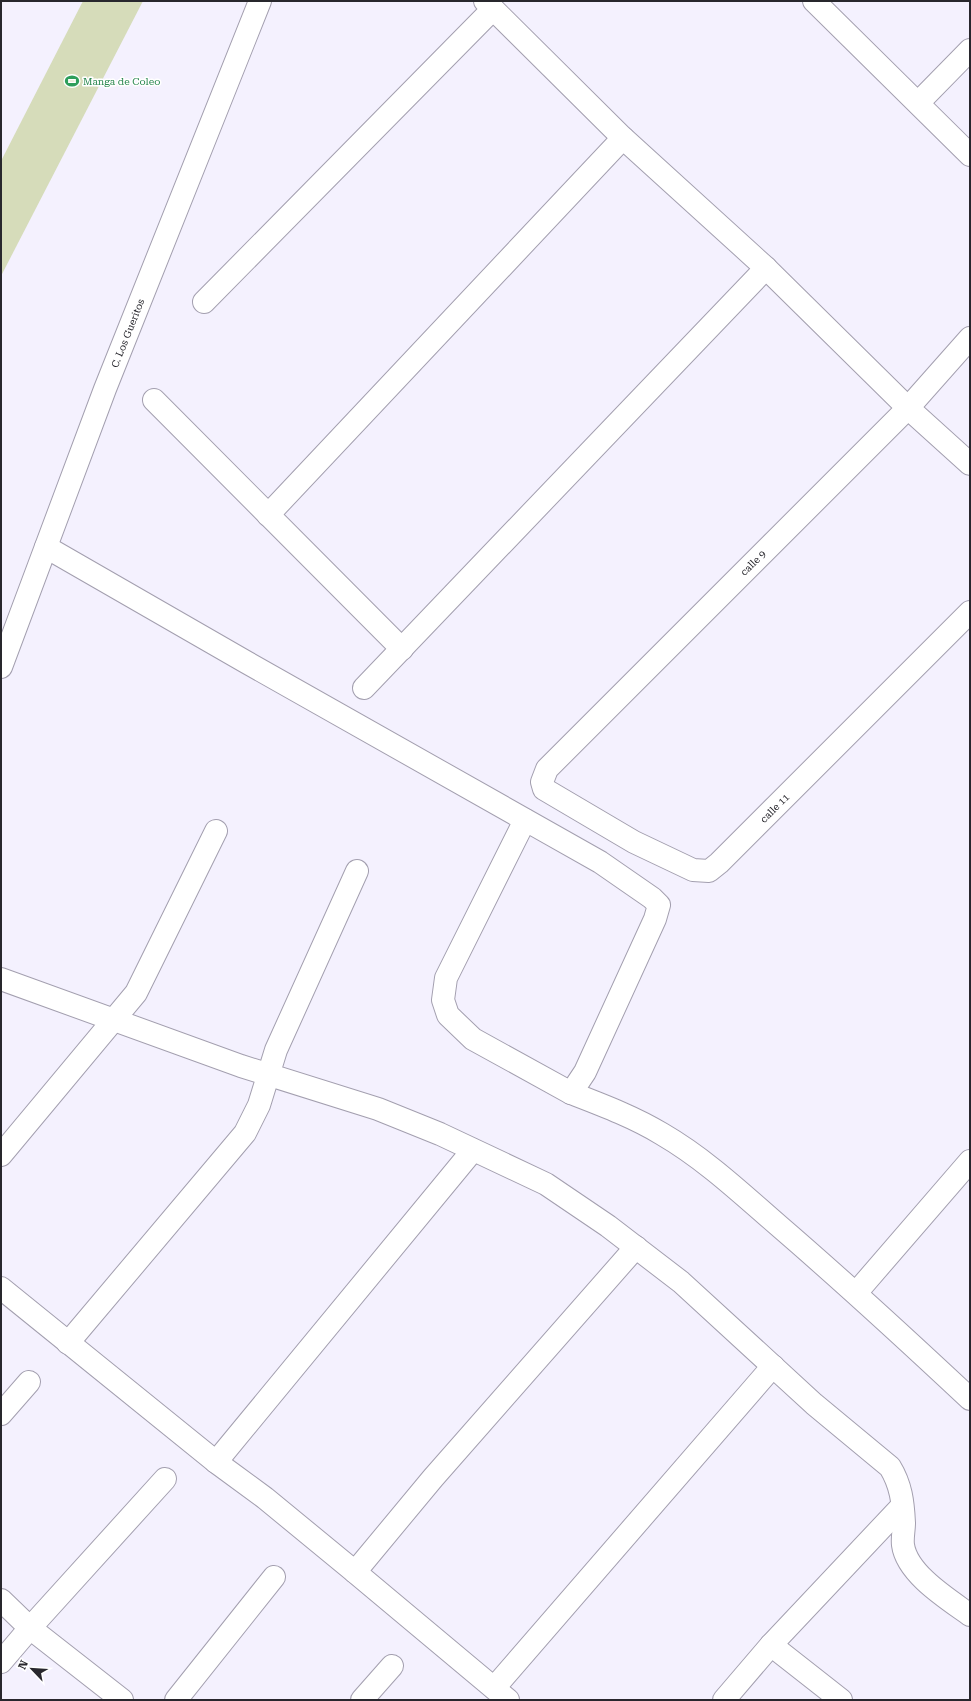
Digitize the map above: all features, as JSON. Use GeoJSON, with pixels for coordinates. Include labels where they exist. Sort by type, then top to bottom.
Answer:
{"type":"FeatureCollection","features":[{"type":"Feature","properties":{"kind":"street","name":"C. Los Gueritos"},"geometry":{"type":"LineString","coordinates":[[1,667],[105,389],[260,1]]}},
{"type":"Feature","properties":{"kind":"street"},"geometry":{"type":"LineString","coordinates":[[814,1],[970,155]]}},
{"type":"Feature","properties":{"kind":"street"},"geometry":{"type":"LineString","coordinates":[[204,302],[489,5],[623,138],[766,268],[908,408],[970,464]]}},
{"type":"Feature","properties":{"kind":"street"},"geometry":{"type":"LineString","coordinates":[[918,103],[970,50]]}},
{"type":"Feature","properties":{"kind":"street"},"geometry":{"type":"LineString","coordinates":[[268,515],[623,138]]}},
{"type":"Feature","properties":{"kind":"street"},"geometry":{"type":"LineString","coordinates":[[364,688],[766,268]]}},
{"type":"Feature","properties":{"kind":"street","name":"calle 9"},"geometry":{"type":"LineString","coordinates":[[544,789],[542,782],[547,769],[908,408],[970,338]]}},
{"type":"Feature","properties":{"kind":"street"},"geometry":{"type":"LineString","coordinates":[[154,400],[402,649]]}},
{"type":"Feature","properties":{"kind":"street"},"geometry":{"type":"LineString","coordinates":[[46,547],[600,862],[652,898],[659,905],[655,919],[588,1065],[571,1093]]}},
{"type":"Feature","properties":{"kind":"street","name":"calle 11"},"geometry":{"type":"LineString","coordinates":[[544,789],[634,842],[694,870],[708,871],[719,863],[970,612]]}},
{"type":"Feature","properties":{"kind":"street"},"geometry":{"type":"LineString","coordinates":[[525,820],[446,978],[443,1000],[448,1015],[473,1039],[571,1093],[634,1118],[689,1151],[719,1173],[968,1394]]}},
{"type":"Feature","properties":{"kind":"street"},"geometry":{"type":"LineString","coordinates":[[1,1155],[136,993],[216,831]]}},
{"type":"Feature","properties":{"kind":"street"},"geometry":{"type":"LineString","coordinates":[[68,1343],[245,1133],[260,1105],[276,1050],[357,871]]}},
{"type":"Feature","properties":{"kind":"street"},"geometry":{"type":"LineString","coordinates":[[1,979],[241,1066],[378,1108],[546,1184],[608,1226],[681,1282],[814,1404],[890,1467],[897,1478],[901,1491],[904,1524],[903,1545],[912,1566],[936,1591],[970,1615]]}},
{"type":"Feature","properties":{"kind":"street"},"geometry":{"type":"LineString","coordinates":[[216,1462],[473,1150]]}},
{"type":"Feature","properties":{"kind":"street"},"geometry":{"type":"LineString","coordinates":[[856,1293],[970,1160]]}},
{"type":"Feature","properties":{"kind":"street"},"geometry":{"type":"LineString","coordinates":[[355,1572],[433,1478],[636,1247]]}},
{"type":"Feature","properties":{"kind":"street"},"geometry":{"type":"LineString","coordinates":[[1,1288],[216,1462],[265,1498],[501,1694],[773,1366]]}},
{"type":"Feature","properties":{"kind":"street"},"geometry":{"type":"LineString","coordinates":[[1,1414],[29,1382]]}},
{"type":"Feature","properties":{"kind":"street"},"geometry":{"type":"LineString","coordinates":[[1,1662],[165,1479]]}},
{"type":"Feature","properties":{"kind":"street"},"geometry":{"type":"LineString","coordinates":[[725,1700],[770,1645],[902,1506]]}},
{"type":"Feature","properties":{"kind":"street"},"geometry":{"type":"LineString","coordinates":[[176,1700],[274,1578]]}},
{"type":"Feature","properties":{"kind":"street"},"geometry":{"type":"LineString","coordinates":[[1,1600],[30,1628],[122,1700]]}},
{"type":"Feature","properties":{"kind":"street"},"geometry":{"type":"LineString","coordinates":[[770,1645],[841,1700]]}},
{"type":"Feature","properties":{"kind":"street"},"geometry":{"type":"LineString","coordinates":[[362,1700],[392,1666]]}},
{"type":"Feature","properties":{"kind":"green space","name":"Manga de Coleo"},"geometry":{"type":"Polygon","coordinates":[[[83,1],[143,1],[1,276],[1,161],[83,1]]]}},
{"type":"Feature","properties":{"kind":"place","name":"Manga de Coleo"},"geometry":{"type":"Point","coordinates":[72,81]}}]}
